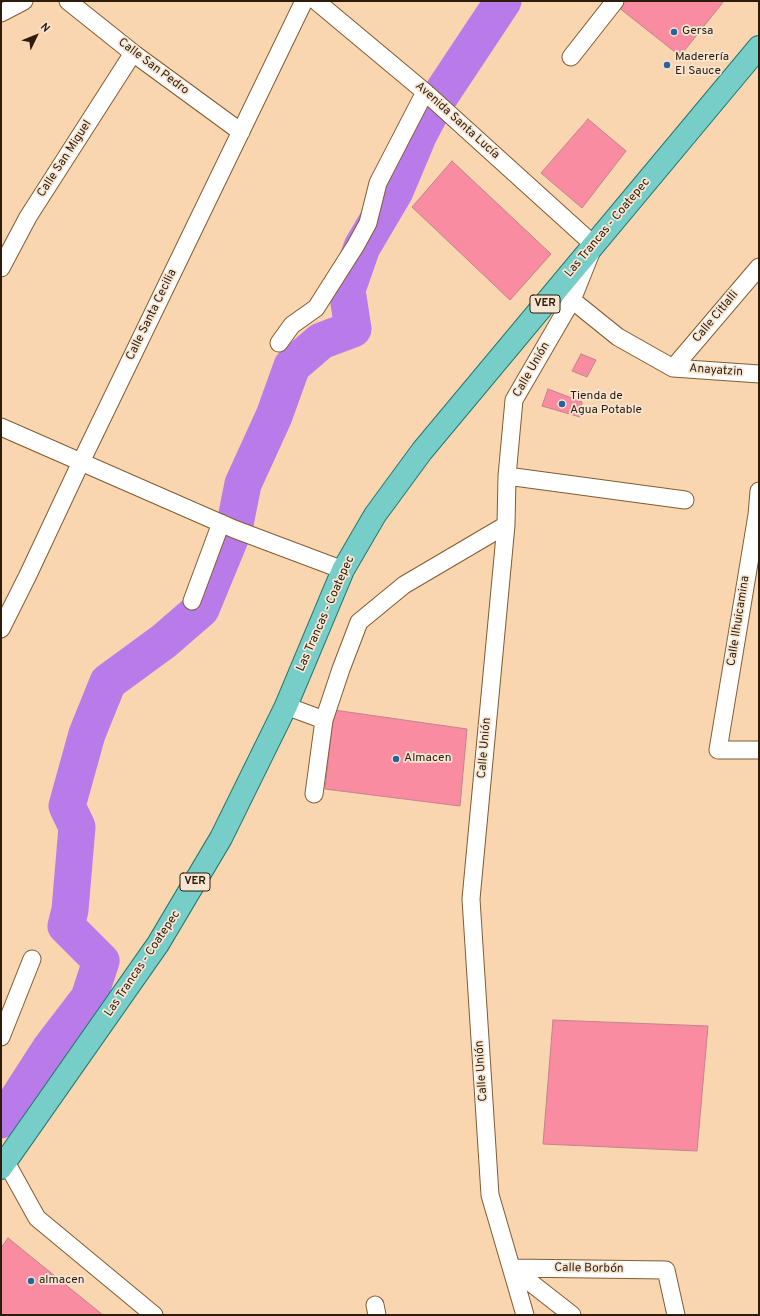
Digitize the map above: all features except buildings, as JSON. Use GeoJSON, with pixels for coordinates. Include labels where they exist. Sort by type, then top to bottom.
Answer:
{"type":"FeatureCollection","features":[{"type":"Feature","properties":{"kind":"main road","name":"Las Trancas - Coatepec"},"geometry":{"type":"LineString","coordinates":[[3,1165],[158,944],[221,838],[286,706],[343,570],[374,515],[422,451],[759,47]]}},
{"type":"Feature","properties":{"kind":"street"},"geometry":{"type":"LineString","coordinates":[[1,13],[24,1]]}},
{"type":"Feature","properties":{"kind":"street","name":"Calle San Pedro"},"geometry":{"type":"LineString","coordinates":[[68,1],[133,53],[240,132]]}},
{"type":"Feature","properties":{"kind":"street","name":"Calle Santa Cecilia"},"geometry":{"type":"LineString","coordinates":[[1,629],[304,1]]}},
{"type":"Feature","properties":{"kind":"street","name":"Avenida Santa Lucía"},"geometry":{"type":"LineString","coordinates":[[316,1],[424,92],[594,245]]}},
{"type":"Feature","properties":{"kind":"street"},"geometry":{"type":"LineString","coordinates":[[570,57],[615,1]]}},
{"type":"Feature","properties":{"kind":"street","name":"Calle San Miguel"},"geometry":{"type":"LineString","coordinates":[[1,268],[28,217],[133,53]]}},
{"type":"Feature","properties":{"kind":"street"},"geometry":{"type":"LineString","coordinates":[[279,343],[292,325],[316,308],[356,245],[368,223],[378,184],[424,92]]}},
{"type":"Feature","properties":{"kind":"street","name":"Calle Unión"},"geometry":{"type":"LineString","coordinates":[[525,1315],[490,1195],[471,899],[506,525],[507,476],[514,400],[572,300],[594,245]]}},
{"type":"Feature","properties":{"kind":"street","name":"Calle Citlalli"},"geometry":{"type":"LineString","coordinates":[[673,368],[759,267]]}},
{"type":"Feature","properties":{"kind":"street"},"geometry":{"type":"LineString","coordinates":[[572,300],[618,337],[673,368]]}},
{"type":"Feature","properties":{"kind":"street","name":"Anayatzin"},"geometry":{"type":"LineString","coordinates":[[673,368],[759,374]]}},
{"type":"Feature","properties":{"kind":"street"},"geometry":{"type":"LineString","coordinates":[[1,427],[221,523],[343,570]]}},
{"type":"Feature","properties":{"kind":"street"},"geometry":{"type":"LineString","coordinates":[[507,476],[685,500]]}},
{"type":"Feature","properties":{"kind":"street","name":"Calle Ilhuicamina"},"geometry":{"type":"LineString","coordinates":[[759,491],[758,515],[718,750],[759,750]]}},
{"type":"Feature","properties":{"kind":"street"},"geometry":{"type":"LineString","coordinates":[[192,601],[221,523]]}},
{"type":"Feature","properties":{"kind":"street"},"geometry":{"type":"LineString","coordinates":[[314,794],[324,720],[359,622],[404,585],[506,525]]}},
{"type":"Feature","properties":{"kind":"street"},"geometry":{"type":"LineString","coordinates":[[286,706],[324,720]]}},
{"type":"Feature","properties":{"kind":"street"},"geometry":{"type":"LineString","coordinates":[[1,1037],[32,959]]}},
{"type":"Feature","properties":{"kind":"street"},"geometry":{"type":"LineString","coordinates":[[3,1165],[37,1218],[154,1315]]}},
{"type":"Feature","properties":{"kind":"street"},"geometry":{"type":"LineString","coordinates":[[512,1268],[572,1315]]}},
{"type":"Feature","properties":{"kind":"street","name":"Calle Borbón"},"geometry":{"type":"LineString","coordinates":[[512,1268],[666,1270],[676,1315]]}},
{"type":"Feature","properties":{"kind":"waterway"},"geometry":{"type":"LineString","coordinates":[[1,1120],[14,1105],[50,1049],[89,998],[101,961],[66,926],[70,910],[77,827],[67,806],[87,734],[108,682],[164,641],[201,609],[234,529],[243,484],[274,416],[292,366],[321,341],[353,329],[347,290],[362,247],[395,191],[419,134],[436,102],[503,1]]}},
{"type":"Feature","properties":{"kind":"place","name":"Gersa"},"geometry":{"type":"Point","coordinates":[674,32]}},
{"type":"Feature","properties":{"kind":"place","name":"Maderería El Sauce"},"geometry":{"type":"Point","coordinates":[667,65]}},
{"type":"Feature","properties":{"kind":"place","name":"Tienda de Agua Potable"},"geometry":{"type":"Point","coordinates":[562,404]}},
{"type":"Feature","properties":{"kind":"place","name":"Almacen"},"geometry":{"type":"Point","coordinates":[396,759]}},
{"type":"Feature","properties":{"kind":"place","name":"almacen"},"geometry":{"type":"Point","coordinates":[31,1281]}}]}
